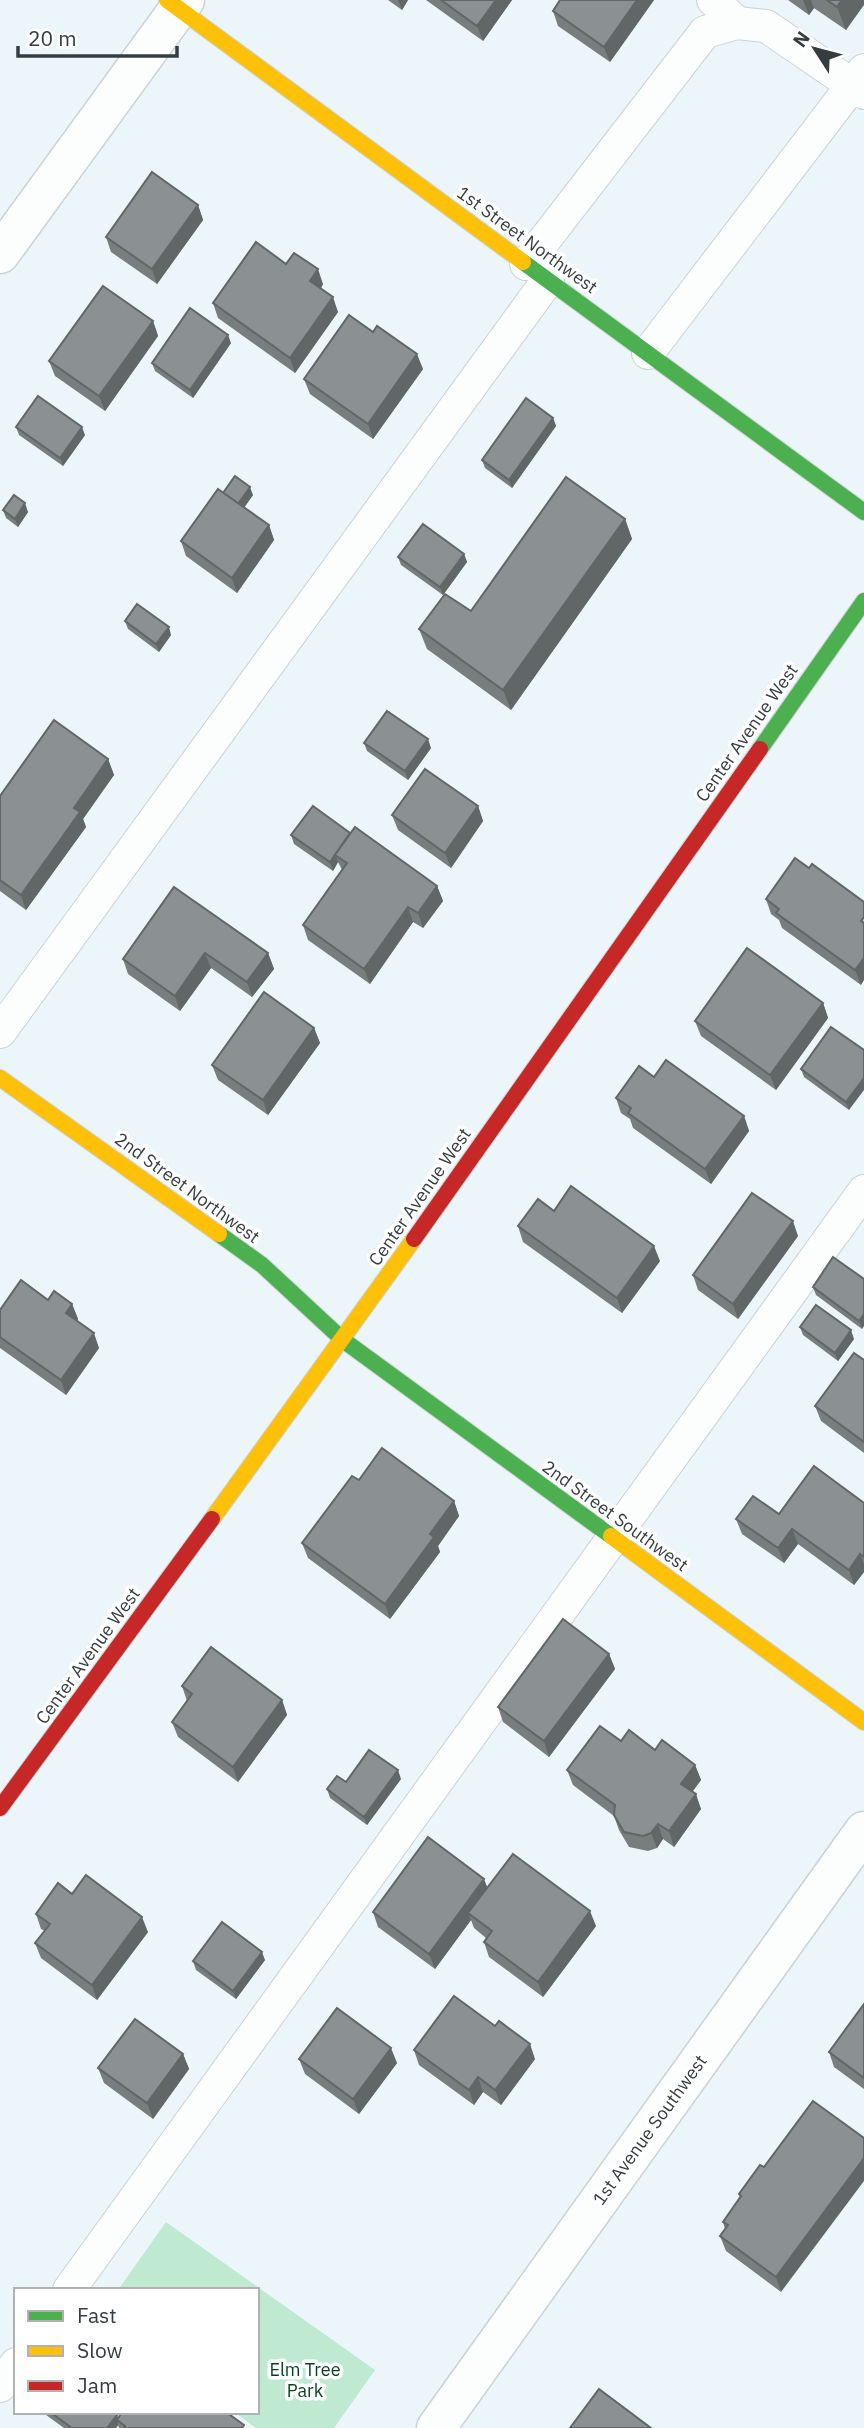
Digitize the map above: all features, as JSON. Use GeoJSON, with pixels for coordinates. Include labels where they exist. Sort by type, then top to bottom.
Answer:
{"type":"FeatureCollection","features":[{"type":"Feature","properties":{"kind":"street"},"geometry":{"type":"LineString","coordinates":[[0,254],[177,3]]}},
{"type":"Feature","properties":{"kind":"street","name":"1st Street Northwest"},"geometry":{"type":"LineString","coordinates":[[177,3],[864,512]]}},
{"type":"Feature","properties":{"kind":"street","name":"Center Avenue West"},"geometry":{"type":"LineString","coordinates":[[0,1808],[343,1340],[864,601]]}},
{"type":"Feature","properties":{"kind":"street","name":"2nd Street Northwest"},"geometry":{"type":"LineString","coordinates":[[0,1078],[262,1265],[343,1340]]}},
{"type":"Feature","properties":{"kind":"street","name":"2nd Street Southwest"},"geometry":{"type":"LineString","coordinates":[[343,1340],[864,1723]]}},
{"type":"Feature","properties":{"kind":"street","name":"1st Avenue Southwest"},"geometry":{"type":"LineString","coordinates":[[436,2428],[864,1831]]}},
{"type":"Feature","properties":{"kind":"lane"},"geometry":{"type":"LineString","coordinates":[[713,0],[737,23]]}},
{"type":"Feature","properties":{"kind":"lane"},"geometry":{"type":"LineString","coordinates":[[0,1032],[705,32],[737,23],[766,26],[860,83],[648,353]]}},
{"type":"Feature","properties":{"kind":"lane"},"geometry":{"type":"LineString","coordinates":[[70,2288],[864,1191]]}},
{"type":"Feature","properties":{"kind":"lane"},"geometry":{"type":"LineString","coordinates":[[0,2386],[14,2367]]}},
{"type":"Feature","properties":{"kind":"green space","name":"Elm Tree Park"},"geometry":{"type":"Polygon","coordinates":[[[166,2222],[375,2370],[334,2428],[256,2428],[237,2414],[259,2414],[259,2288],[119,2288],[166,2222]]]}},
{"type":"Feature","properties":{"kind":"building"},"geometry":{"type":"Polygon","coordinates":[[[441,0],[496,0],[477,26],[441,0]]]}},
{"type":"Feature","properties":{"kind":"building"},"geometry":{"type":"Polygon","coordinates":[[[560,0],[637,0],[604,47],[553,11],[560,0]]]}},
{"type":"Feature","properties":{"kind":"building"},"geometry":{"type":"Polygon","coordinates":[[[827,0],[842,0],[837,7],[827,0]]]}},
{"type":"Feature","properties":{"kind":"building"},"geometry":{"type":"Polygon","coordinates":[[[152,172],[198,205],[152,269],[106,237],[152,172]]]}},
{"type":"Feature","properties":{"kind":"building"},"geometry":{"type":"Polygon","coordinates":[[[256,242],[286,264],[294,253],[318,269],[310,281],[333,297],[290,358],[213,303],[256,242]]]}},
{"type":"Feature","properties":{"kind":"building"},"geometry":{"type":"Polygon","coordinates":[[[103,286],[153,321],[99,396],[49,361],[103,286]]]}},
{"type":"Feature","properties":{"kind":"building"},"geometry":{"type":"Polygon","coordinates":[[[190,308],[228,335],[190,390],[152,363],[190,308]]]}},
{"type":"Feature","properties":{"kind":"building"},"geometry":{"type":"Polygon","coordinates":[[[349,315],[373,332],[377,326],[417,354],[368,424],[304,379],[349,315]]]}},
{"type":"Feature","properties":{"kind":"building"},"geometry":{"type":"Polygon","coordinates":[[[38,396],[82,427],[60,458],[16,427],[38,396]]]}},
{"type":"Feature","properties":{"kind":"building"},"geometry":{"type":"Polygon","coordinates":[[[526,398],[553,418],[509,480],[482,460],[526,398]]]}},
{"type":"Feature","properties":{"kind":"building"},"geometry":{"type":"Polygon","coordinates":[[[235,476],[250,487],[238,504],[223,493],[235,476]]]}},
{"type":"Feature","properties":{"kind":"building"},"geometry":{"type":"Polygon","coordinates":[[[566,477],[625,519],[503,690],[419,629],[445,594],[471,611],[566,477]]]}},
{"type":"Feature","properties":{"kind":"building"},"geometry":{"type":"Polygon","coordinates":[[[218,489],[269,525],[232,578],[181,541],[218,489]]]}},
{"type":"Feature","properties":{"kind":"building"},"geometry":{"type":"Polygon","coordinates":[[[14,495],[25,503],[15,519],[3,510],[14,495]]]}},
{"type":"Feature","properties":{"kind":"building"},"geometry":{"type":"Polygon","coordinates":[[[423,524],[464,554],[440,587],[398,557],[423,524]]]}},
{"type":"Feature","properties":{"kind":"building"},"geometry":{"type":"Polygon","coordinates":[[[137,604],[169,627],[156,644],[125,621],[137,604]]]}},
{"type":"Feature","properties":{"kind":"building"},"geometry":{"type":"Polygon","coordinates":[[[387,711],[428,739],[405,771],[364,743],[387,711]]]}},
{"type":"Feature","properties":{"kind":"building"},"geometry":{"type":"Polygon","coordinates":[[[54,720],[108,759],[74,808],[80,812],[21,895],[0,880],[0,796],[54,720]]]}},
{"type":"Feature","properties":{"kind":"building"},"geometry":{"type":"Polygon","coordinates":[[[425,769],[478,806],[445,853],[392,815],[425,769]]]}},
{"type":"Feature","properties":{"kind":"building"},"geometry":{"type":"Polygon","coordinates":[[[313,806],[350,833],[330,862],[291,835],[313,806]]]}},
{"type":"Feature","properties":{"kind":"building"},"geometry":{"type":"Polygon","coordinates":[[[355,827],[437,886],[418,913],[408,907],[364,969],[303,925],[347,863],[335,855],[355,827]]]}},
{"type":"Feature","properties":{"kind":"building"},"geometry":{"type":"Polygon","coordinates":[[[795,858],[809,868],[812,864],[864,902],[864,917],[861,921],[864,923],[864,958],[855,970],[776,913],[779,909],[766,899],[795,858]]]}},
{"type":"Feature","properties":{"kind":"building"},"geometry":{"type":"Polygon","coordinates":[[[174,887],[268,953],[247,982],[205,953],[175,996],[123,959],[174,887]]]}},
{"type":"Feature","properties":{"kind":"building"},"geometry":{"type":"Polygon","coordinates":[[[747,948],[823,1003],[770,1075],[695,1021],[747,948]]]}},
{"type":"Feature","properties":{"kind":"building"},"geometry":{"type":"Polygon","coordinates":[[[264,992],[314,1028],[263,1100],[212,1065],[264,992]]]}},
{"type":"Feature","properties":{"kind":"building"},"geometry":{"type":"Polygon","coordinates":[[[831,1027],[864,1050],[864,1078],[846,1102],[801,1069],[831,1027]]]}},
{"type":"Feature","properties":{"kind":"building"},"geometry":{"type":"Polygon","coordinates":[[[666,1060],[744,1116],[705,1169],[628,1113],[631,1108],[616,1098],[639,1066],[654,1077],[666,1060]]]}},
{"type":"Feature","properties":{"kind":"building"},"geometry":{"type":"Polygon","coordinates":[[[571,1186],[654,1246],[617,1298],[518,1226],[538,1199],[554,1211],[571,1186]]]}},
{"type":"Feature","properties":{"kind":"building"},"geometry":{"type":"Polygon","coordinates":[[[752,1193],[793,1221],[733,1304],[693,1275],[752,1193]]]}},
{"type":"Feature","properties":{"kind":"building"},"geometry":{"type":"Polygon","coordinates":[[[833,1257],[864,1279],[864,1314],[859,1321],[813,1287],[833,1257]]]}},
{"type":"Feature","properties":{"kind":"building"},"geometry":{"type":"Polygon","coordinates":[[[21,1280],[48,1300],[54,1291],[72,1304],[66,1313],[94,1333],[61,1380],[0,1337],[0,1310],[21,1280]]]}},
{"type":"Feature","properties":{"kind":"building"},"geometry":{"type":"Polygon","coordinates":[[[816,1305],[851,1330],[835,1353],[800,1327],[816,1305]]]}},
{"type":"Feature","properties":{"kind":"building"},"geometry":{"type":"Polygon","coordinates":[[[854,1353],[864,1360],[864,1442],[815,1406],[854,1353]]]}},
{"type":"Feature","properties":{"kind":"building"},"geometry":{"type":"Polygon","coordinates":[[[382,1448],[454,1501],[430,1534],[434,1537],[385,1604],[302,1543],[352,1476],[359,1480],[382,1448]]]}},
{"type":"Feature","properties":{"kind":"building"},"geometry":{"type":"Polygon","coordinates":[[[814,1466],[864,1503],[864,1557],[860,1554],[849,1570],[792,1529],[778,1548],[736,1519],[753,1496],[779,1514],[814,1466]]]}},
{"type":"Feature","properties":{"kind":"building"},"geometry":{"type":"Polygon","coordinates":[[[563,1619],[609,1654],[544,1741],[498,1707],[563,1619]]]}},
{"type":"Feature","properties":{"kind":"building"},"geometry":{"type":"Polygon","coordinates":[[[211,1647],[282,1700],[233,1767],[172,1722],[192,1694],[182,1686],[211,1647]]]}},
{"type":"Feature","properties":{"kind":"building"},"geometry":{"type":"Polygon","coordinates":[[[600,1726],[621,1741],[629,1730],[655,1750],[662,1740],[695,1765],[681,1784],[696,1794],[669,1831],[658,1824],[651,1833],[643,1836],[624,1832],[614,1815],[615,1805],[567,1770],[600,1726]]]}},
{"type":"Feature","properties":{"kind":"building"},"geometry":{"type":"Polygon","coordinates":[[[369,1750],[398,1770],[364,1817],[327,1789],[337,1776],[346,1782],[369,1750]]]}},
{"type":"Feature","properties":{"kind":"building"},"geometry":{"type":"Polygon","coordinates":[[[428,1837],[484,1879],[429,1954],[373,1912],[428,1837]]]}},
{"type":"Feature","properties":{"kind":"building"},"geometry":{"type":"Polygon","coordinates":[[[513,1854],[590,1911],[538,1982],[484,1942],[492,1931],[468,1913],[513,1854]]]}},
{"type":"Feature","properties":{"kind":"building"},"geometry":{"type":"Polygon","coordinates":[[[86,1875],[142,1917],[92,1985],[35,1943],[50,1924],[36,1914],[58,1883],[72,1894],[86,1875]]]}},
{"type":"Feature","properties":{"kind":"building"},"geometry":{"type":"Polygon","coordinates":[[[222,1922],[262,1952],[233,1991],[193,1961],[222,1922]]]}},
{"type":"Feature","properties":{"kind":"building"},"geometry":{"type":"Polygon","coordinates":[[[454,1996],[495,2026],[499,2021],[530,2044],[495,2090],[478,2077],[469,2090],[414,2050],[454,1996]]]}},
{"type":"Feature","properties":{"kind":"building"},"geometry":{"type":"Polygon","coordinates":[[[864,2004],[864,2078],[829,2052],[864,2004]]]}},
{"type":"Feature","properties":{"kind":"building"},"geometry":{"type":"Polygon","coordinates":[[[337,2008],[391,2048],[353,2099],[299,2059],[337,2008]]]}},
{"type":"Feature","properties":{"kind":"building"},"geometry":{"type":"Polygon","coordinates":[[[135,2019],[183,2054],[147,2103],[98,2068],[135,2019]]]}},
{"type":"Feature","properties":{"kind":"building"},"geometry":{"type":"Polygon","coordinates":[[[813,2101],[864,2138],[864,2158],[776,2277],[720,2236],[728,2225],[723,2222],[741,2196],[739,2194],[760,2165],[764,2167],[813,2101]]]}},
{"type":"Feature","properties":{"kind":"building"},"geometry":{"type":"Polygon","coordinates":[[[599,2389],[651,2428],[570,2428],[599,2389]]]}},
{"type":"Feature","properties":{"kind":"building"},"geometry":{"type":"Polygon","coordinates":[[[53,2414],[117,2415],[107,2428],[72,2428],[53,2414]]]}},
{"type":"Feature","properties":{"kind":"building"},"geometry":{"type":"Polygon","coordinates":[[[121,2414],[229,2414],[244,2425],[242,2428],[124,2428],[117,2420],[121,2414]]]}},
{"type":"Feature","properties":{"kind":"traffic: fast"},"geometry":{"type":"LineString","coordinates":[[523,262],[864,512]]}},
{"type":"Feature","properties":{"kind":"traffic: fast"},"geometry":{"type":"LineString","coordinates":[[760,749],[864,601]]}},
{"type":"Feature","properties":{"kind":"traffic: fast"},"geometry":{"type":"LineString","coordinates":[[219,1234],[262,1265],[343,1340],[611,1536]]}},
{"type":"Feature","properties":{"kind":"traffic: slow"},"geometry":{"type":"LineString","coordinates":[[167,0],[523,262]]}},
{"type":"Feature","properties":{"kind":"traffic: slow"},"geometry":{"type":"LineString","coordinates":[[0,1078],[219,1234]]}},
{"type":"Feature","properties":{"kind":"traffic: slow"},"geometry":{"type":"LineString","coordinates":[[212,1519],[414,1239]]}},
{"type":"Feature","properties":{"kind":"traffic: slow"},"geometry":{"type":"LineString","coordinates":[[611,1536],[864,1722]]}},
{"type":"Feature","properties":{"kind":"traffic: jam"},"geometry":{"type":"LineString","coordinates":[[414,1239],[760,749]]}},
{"type":"Feature","properties":{"kind":"traffic: jam"},"geometry":{"type":"LineString","coordinates":[[0,1808],[212,1519]]}}]}
